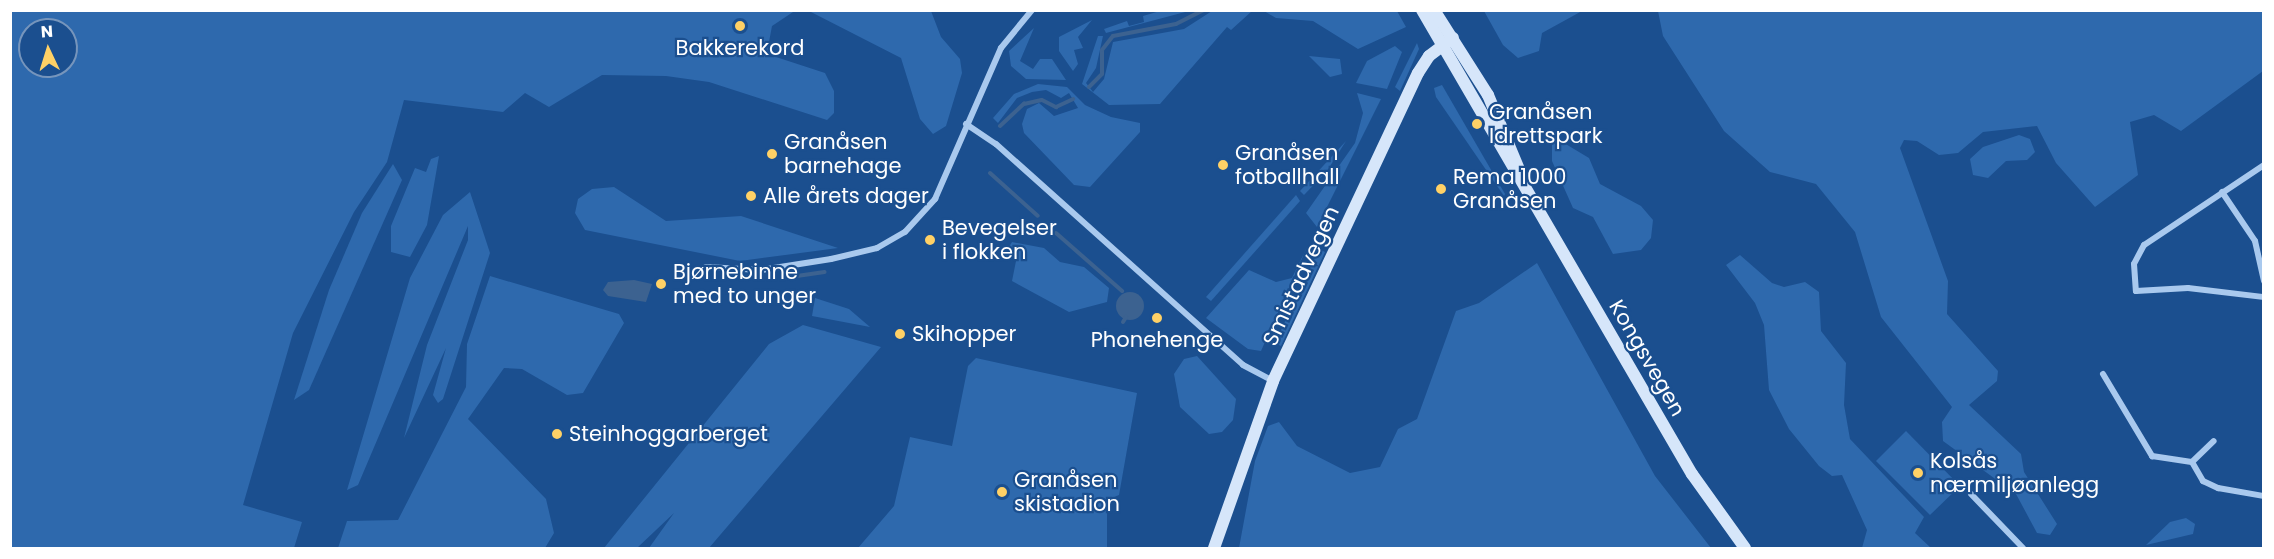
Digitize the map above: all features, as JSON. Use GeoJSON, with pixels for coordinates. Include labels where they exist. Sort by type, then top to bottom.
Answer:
{"type":"FeatureCollection","features":[{"type":"Feature","properties":{"kind":"main road","name":"Kongsvegen"},"geometry":{"type":"LineString","coordinates":[[1422,10],[1440,45],[1523,182],[1692,474],[1745,549]]}},
{"type":"Feature","properties":{"kind":"main road","name":"Kongsvegen"},"geometry":{"type":"LineString","coordinates":[[1434,10],[1501,121],[1523,182]]}},
{"type":"Feature","properties":{"kind":"main road","name":"Smistadvegen"},"geometry":{"type":"LineString","coordinates":[[1214,549],[1273,381],[1418,73],[1440,45],[1453,38]]}},
{"type":"Feature","properties":{"kind":"street"},"geometry":{"type":"LineString","coordinates":[[706,267],[761,270],[855,255],[890,242],[935,199],[1001,48],[1032,10]]}},
{"type":"Feature","properties":{"kind":"street"},"geometry":{"type":"LineString","coordinates":[[966,124],[996,144],[1243,365],[1273,381]]}},
{"type":"Feature","properties":{"kind":"street"},"geometry":{"type":"LineString","coordinates":[[2264,165],[2222,192],[2136,254],[2136,291],[2188,288],[2264,297]]}},
{"type":"Feature","properties":{"kind":"street"},"geometry":{"type":"LineString","coordinates":[[2222,192],[2254,241],[2264,281]]}},
{"type":"Feature","properties":{"kind":"street"},"geometry":{"type":"LineString","coordinates":[[2103,374],[2152,456],[2192,462]]}},
{"type":"Feature","properties":{"kind":"street"},"geometry":{"type":"LineString","coordinates":[[2192,462],[2214,441]]}},
{"type":"Feature","properties":{"kind":"street"},"geometry":{"type":"LineString","coordinates":[[2192,462],[2203,481],[2264,496]]}},
{"type":"Feature","properties":{"kind":"street"},"geometry":{"type":"LineString","coordinates":[[1971,494],[2023,549]]}},
{"type":"Feature","properties":{"kind":"shaded area"},"geometry":{"type":"Polygon","coordinates":[[[10,11],[809,11],[793,12],[772,26],[769,42],[776,57],[825,73],[834,91],[834,113],[827,120],[709,82],[666,76],[602,75],[549,107],[525,93],[503,112],[404,100],[387,162],[354,212],[293,333],[243,505],[302,522],[294,548],[11,548],[10,11]]]}},
{"type":"Feature","properties":{"kind":"shaded area"},"geometry":{"type":"Polygon","coordinates":[[[809,11],[931,11],[941,37],[960,59],[962,73],[946,126],[933,134],[920,119],[901,58],[809,11]]]}},
{"type":"Feature","properties":{"kind":"shaded area"},"geometry":{"type":"Polygon","coordinates":[[[1160,11],[1189,11],[1106,33],[1104,29],[1127,21],[1129,26],[1144,22],[1143,16],[1160,11]]]}},
{"type":"Feature","properties":{"kind":"shaded area"},"geometry":{"type":"Polygon","coordinates":[[[1212,11],[1252,11],[1231,30],[1227,27],[1160,104],[1109,105],[1082,84],[1098,36],[1103,36],[1096,68],[1086,83],[1093,92],[1104,79],[1113,42],[1184,29],[1212,11]]]}},
{"type":"Feature","properties":{"kind":"shaded area"},"geometry":{"type":"Polygon","coordinates":[[[1264,11],[1397,11],[1406,27],[1358,49],[1313,21],[1276,18],[1264,11]]]}},
{"type":"Feature","properties":{"kind":"shaded area"},"geometry":{"type":"Polygon","coordinates":[[[1484,11],[1582,11],[1542,33],[1539,51],[1518,58],[1503,45],[1484,11]]]}},
{"type":"Feature","properties":{"kind":"shaded area"},"geometry":{"type":"Polygon","coordinates":[[[1658,11],[2263,11],[2263,71],[2181,131],[2154,115],[2130,122],[2138,175],[2095,207],[2056,163],[2037,126],[1983,132],[1958,153],[1939,155],[1917,141],[1904,140],[1900,148],[1948,281],[1947,314],[1998,371],[1997,381],[1969,405],[2021,454],[2024,472],[2057,524],[2050,535],[2037,533],[2016,494],[1943,441],[1942,422],[1952,407],[1881,317],[1855,232],[1816,184],[1770,172],[1724,131],[1663,36],[1658,11]]]}},
{"type":"Feature","properties":{"kind":"shaded area"},"geometry":{"type":"Polygon","coordinates":[[[1092,20],[1078,37],[1083,48],[1074,50],[1078,64],[1073,71],[1059,51],[1059,37],[1092,20]]]}},
{"type":"Feature","properties":{"kind":"shaded area"},"geometry":{"type":"Polygon","coordinates":[[[1034,28],[1020,61],[1033,69],[1040,59],[1052,59],[1066,80],[1026,79],[1011,66],[1009,51],[1034,28]]]}},
{"type":"Feature","properties":{"kind":"shaded area"},"geometry":{"type":"Polygon","coordinates":[[[1417,43],[1419,49],[1400,91],[1395,87],[1417,43]]]}},
{"type":"Feature","properties":{"kind":"shaded area"},"geometry":{"type":"Polygon","coordinates":[[[1395,46],[1402,52],[1387,89],[1356,83],[1367,61],[1395,46]]]}},
{"type":"Feature","properties":{"kind":"shaded area"},"geometry":{"type":"Polygon","coordinates":[[[1309,56],[1340,59],[1342,74],[1330,77],[1309,56]]]}},
{"type":"Feature","properties":{"kind":"shaded area"},"geometry":{"type":"Polygon","coordinates":[[[1038,84],[1067,87],[1085,105],[1111,117],[1140,123],[1140,132],[1090,187],[1074,185],[1024,133],[1022,124],[1027,109],[1039,103],[1054,116],[1078,108],[1069,93],[1061,98],[1046,90],[1032,92],[1017,98],[998,123],[993,118],[1014,94],[1038,84]]]}},
{"type":"Feature","properties":{"kind":"shaded area"},"geometry":{"type":"Polygon","coordinates":[[[1442,85],[1505,194],[1504,196],[1436,97],[1434,88],[1442,85]]]}},
{"type":"Feature","properties":{"kind":"shaded area"},"geometry":{"type":"Polygon","coordinates":[[[1357,93],[1381,99],[1317,227],[1306,213],[1355,143],[1363,113],[1357,93]]]}},
{"type":"Feature","properties":{"kind":"shaded area"},"geometry":{"type":"Polygon","coordinates":[[[2019,135],[2030,139],[2035,152],[2027,160],[2006,161],[1988,178],[1973,175],[1970,159],[1983,147],[2019,135]]]}},
{"type":"Feature","properties":{"kind":"shaded area"},"geometry":{"type":"Polygon","coordinates":[[[1559,140],[1589,158],[1600,184],[1641,206],[1653,220],[1651,238],[1641,250],[1613,254],[1593,217],[1573,208],[1552,161],[1552,144],[1559,140]]]}},
{"type":"Feature","properties":{"kind":"shaded area"},"geometry":{"type":"Polygon","coordinates":[[[1346,141],[1327,171],[1304,195],[1300,191],[1346,141]]]}},
{"type":"Feature","properties":{"kind":"shaded area"},"geometry":{"type":"Polygon","coordinates":[[[439,156],[427,225],[410,257],[391,252],[391,226],[415,168],[426,172],[431,159],[439,156]]]}},
{"type":"Feature","properties":{"kind":"shaded area"},"geometry":{"type":"Polygon","coordinates":[[[393,164],[402,180],[309,390],[294,400],[329,290],[362,213],[393,164]]]}},
{"type":"Feature","properties":{"kind":"shaded area"},"geometry":{"type":"Polygon","coordinates":[[[614,187],[666,221],[741,216],[838,248],[740,261],[585,230],[575,213],[578,199],[592,189],[614,187]]]}},
{"type":"Feature","properties":{"kind":"shaded area"},"geometry":{"type":"Polygon","coordinates":[[[470,192],[490,253],[443,399],[438,403],[433,395],[446,348],[404,438],[427,345],[468,240],[468,226],[358,485],[347,490],[410,278],[443,215],[470,192]]]}},
{"type":"Feature","properties":{"kind":"shaded area"},"geometry":{"type":"Polygon","coordinates":[[[1296,195],[1300,201],[1211,301],[1206,297],[1296,195]]]}},
{"type":"Feature","properties":{"kind":"shaded area"},"geometry":{"type":"Polygon","coordinates":[[[1012,242],[1044,248],[1060,262],[1084,267],[1109,288],[1107,302],[1069,312],[1012,281],[1016,261],[1007,250],[1012,242]]]}},
{"type":"Feature","properties":{"kind":"shaded area"},"geometry":{"type":"Polygon","coordinates":[[[1308,245],[1261,351],[1248,349],[1206,318],[1249,270],[1276,282],[1292,278],[1308,245]]]}},
{"type":"Feature","properties":{"kind":"shaded area"},"geometry":{"type":"Polygon","coordinates":[[[1319,249],[1325,252],[1281,346],[1275,343],[1319,249]]]}},
{"type":"Feature","properties":{"kind":"shaded area"},"geometry":{"type":"Polygon","coordinates":[[[1740,255],[1772,283],[1784,287],[1805,282],[1819,292],[1821,331],[1846,363],[1844,405],[1850,439],[1924,517],[1915,533],[1931,548],[1862,548],[1867,530],[1842,475],[1832,476],[1819,466],[1789,429],[1769,390],[1764,325],[1755,303],[1726,265],[1740,255]]]}},
{"type":"Feature","properties":{"kind":"shaded area"},"geometry":{"type":"Polygon","coordinates":[[[1537,263],[1655,476],[1711,548],[1239,548],[1255,461],[1268,426],[1279,422],[1297,446],[1350,473],[1380,467],[1398,429],[1417,419],[1456,311],[1479,303],[1537,263]]]}},
{"type":"Feature","properties":{"kind":"shaded area"},"geometry":{"type":"Polygon","coordinates":[[[490,276],[619,314],[624,323],[583,393],[567,395],[522,369],[504,368],[468,419],[546,499],[554,533],[545,548],[338,548],[347,521],[398,520],[466,387],[467,344],[490,276]]]}},
{"type":"Feature","properties":{"kind":"shaded area"},"geometry":{"type":"Polygon","coordinates":[[[634,280],[652,284],[646,302],[608,296],[603,290],[608,282],[634,280]]]}},
{"type":"Feature","properties":{"kind":"shaded area"},"geometry":{"type":"Polygon","coordinates":[[[1130,292],[1140,296],[1144,306],[1140,316],[1130,320],[1120,316],[1116,306],[1120,296],[1130,292]]]}},
{"type":"Feature","properties":{"kind":"shaded area"},"geometry":{"type":"Polygon","coordinates":[[[815,298],[849,309],[870,327],[812,316],[815,298]]]}},
{"type":"Feature","properties":{"kind":"shaded area"},"geometry":{"type":"Polygon","coordinates":[[[803,325],[881,347],[709,548],[649,548],[674,513],[637,548],[604,548],[769,344],[803,325]]]}},
{"type":"Feature","properties":{"kind":"shaded area"},"geometry":{"type":"Polygon","coordinates":[[[1197,356],[1236,399],[1233,420],[1222,432],[1209,434],[1180,407],[1174,374],[1184,359],[1197,356]]]}},
{"type":"Feature","properties":{"kind":"shaded area"},"geometry":{"type":"Polygon","coordinates":[[[976,358],[1137,393],[1119,495],[1107,500],[1107,548],[858,548],[894,506],[910,437],[952,446],[968,366],[976,358]]]}},
{"type":"Feature","properties":{"kind":"shaded area","name":"Kolsås nærmiljøanlegg"},"geometry":{"type":"Polygon","coordinates":[[[1906,431],[1960,486],[1930,515],[1876,461],[1906,431]]]}},
{"type":"Feature","properties":{"kind":"shaded area"},"geometry":{"type":"Polygon","coordinates":[[[2186,518],[2195,524],[2193,534],[2146,545],[2170,522],[2186,518]]]}},
{"type":"Feature","properties":{"kind":"waterway"},"geometry":{"type":"LineString","coordinates":[[1089,87],[1102,74],[1102,50],[1113,36],[1176,24],[1203,10]]}},
{"type":"Feature","properties":{"kind":"waterway"},"geometry":{"type":"LineString","coordinates":[[1000,126],[1024,104],[1042,100],[1056,107],[1073,99]]}},
{"type":"Feature","properties":{"kind":"waterway"},"geometry":{"type":"LineString","coordinates":[[990,173],[1038,216]]}},
{"type":"Feature","properties":{"kind":"waterway"},"geometry":{"type":"LineString","coordinates":[[1056,233],[1122,291]]}},
{"type":"Feature","properties":{"kind":"waterway"},"geometry":{"type":"LineString","coordinates":[[783,278],[825,272]]}},
{"type":"Feature","properties":{"kind":"waterway"},"geometry":{"type":"LineString","coordinates":[[1123,322],[1126,317]]}},
{"type":"Feature","properties":{"kind":"place","name":"Bakkerekord"},"geometry":{"type":"Point","coordinates":[740,26]}},
{"type":"Feature","properties":{"kind":"place","name":"Granåsen Idrettspark"},"geometry":{"type":"Point","coordinates":[1477,124]}},
{"type":"Feature","properties":{"kind":"place","name":"Granåsen barnehage"},"geometry":{"type":"Point","coordinates":[772,154]}},
{"type":"Feature","properties":{"kind":"place","name":"Granåsen fotballhall"},"geometry":{"type":"Point","coordinates":[1223,165]}},
{"type":"Feature","properties":{"kind":"place","name":"Rema 1000 Granåsen"},"geometry":{"type":"Point","coordinates":[1441,189]}},
{"type":"Feature","properties":{"kind":"place","name":"Alle årets dager"},"geometry":{"type":"Point","coordinates":[751,196]}},
{"type":"Feature","properties":{"kind":"place","name":"Bevegelser i flokken"},"geometry":{"type":"Point","coordinates":[930,240]}},
{"type":"Feature","properties":{"kind":"place","name":"Bjørnebinne med to unger"},"geometry":{"type":"Point","coordinates":[661,284]}},
{"type":"Feature","properties":{"kind":"place","name":"Phonehenge"},"geometry":{"type":"Point","coordinates":[1157,318]}},
{"type":"Feature","properties":{"kind":"place","name":"Skihopper"},"geometry":{"type":"Point","coordinates":[900,334]}},
{"type":"Feature","properties":{"kind":"place","name":"Steinhoggarberget"},"geometry":{"type":"Point","coordinates":[557,434]}},
{"type":"Feature","properties":{"kind":"place","name":"Kolsås nærmiljøanlegg"},"geometry":{"type":"Point","coordinates":[1918,473]}},
{"type":"Feature","properties":{"kind":"place","name":"Granåsen skistadion"},"geometry":{"type":"Point","coordinates":[1002,492]}}]}
